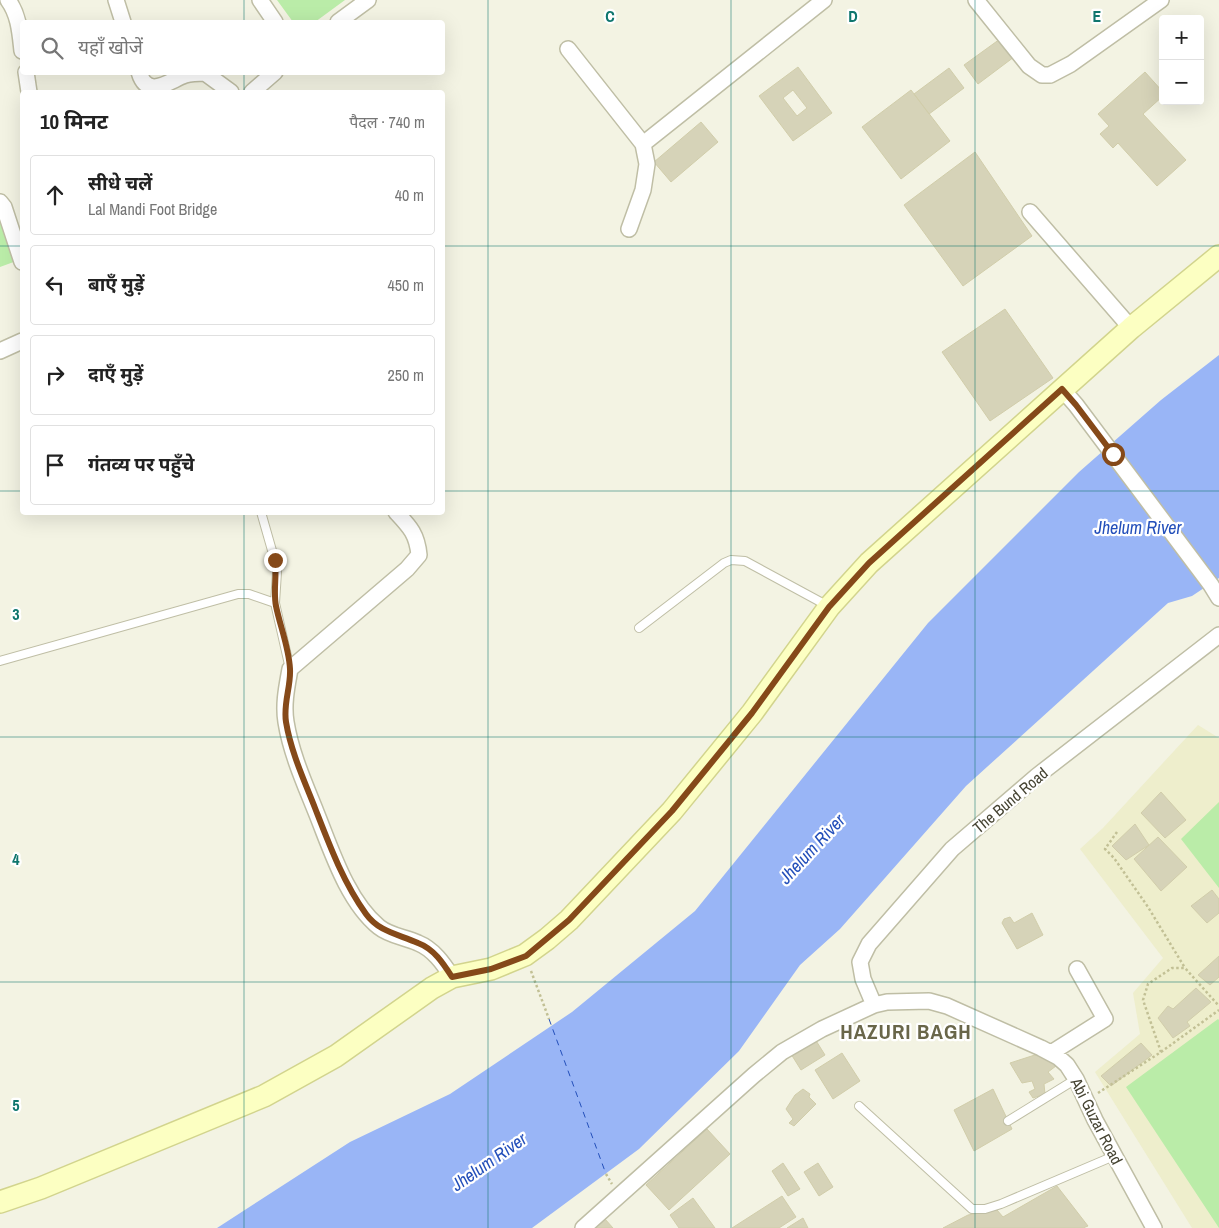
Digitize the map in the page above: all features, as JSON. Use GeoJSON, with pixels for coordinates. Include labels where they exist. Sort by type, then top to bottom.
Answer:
{"type":"FeatureCollection","features":[{"type":"Feature","properties":{"kind":"main road"},"geometry":{"type":"LineString","coordinates":[[0,1202],[41,1188],[264,1096],[336,1056],[432,988],[452,977],[491,969],[526,956],[569,920],[672,811],[752,713],[829,607],[869,563],[1130,328],[1219,256]]}},
{"type":"Feature","properties":{"kind":"street"},"geometry":{"type":"LineString","coordinates":[[8,0],[15,11],[20,37]]}},
{"type":"Feature","properties":{"kind":"street"},"geometry":{"type":"LineString","coordinates":[[116,0],[122,20]]}},
{"type":"Feature","properties":{"kind":"street"},"geometry":{"type":"LineString","coordinates":[[260,0],[274,20]]}},
{"type":"Feature","properties":{"kind":"street"},"geometry":{"type":"LineString","coordinates":[[341,20],[368,0]]}},
{"type":"Feature","properties":{"kind":"street"},"geometry":{"type":"LineString","coordinates":[[643,144],[824,0]]}},
{"type":"Feature","properties":{"kind":"street"},"geometry":{"type":"LineString","coordinates":[[976,0],[1029,66],[1042,75],[1050,75],[1066,67],[1158,1]]}},
{"type":"Feature","properties":{"kind":"street"},"geometry":{"type":"LineString","coordinates":[[568,49],[643,144],[647,164],[643,190],[629,229]]}},
{"type":"Feature","properties":{"kind":"street"},"geometry":{"type":"LineString","coordinates":[[26,75],[29,90]]}},
{"type":"Feature","properties":{"kind":"street"},"geometry":{"type":"LineString","coordinates":[[140,75],[144,83],[156,87],[185,75]]}},
{"type":"Feature","properties":{"kind":"street"},"geometry":{"type":"LineString","coordinates":[[208,75],[228,90]]}},
{"type":"Feature","properties":{"kind":"street"},"geometry":{"type":"LineString","coordinates":[[254,90],[272,75]]}},
{"type":"Feature","properties":{"kind":"street"},"geometry":{"type":"LineString","coordinates":[[0,202],[4,207],[20,256]]}},
{"type":"Feature","properties":{"kind":"street"},"geometry":{"type":"LineString","coordinates":[[1030,212],[1130,328]]}},
{"type":"Feature","properties":{"kind":"street"},"geometry":{"type":"LineString","coordinates":[[0,350],[20,342]]}},
{"type":"Feature","properties":{"kind":"street"},"geometry":{"type":"LineString","coordinates":[[1062,389],[1076,405],[1219,598]]}},
{"type":"Feature","properties":{"kind":"street"},"geometry":{"type":"LineString","coordinates":[[399,515],[411,528],[418,542],[418,555],[407,570],[290,669],[285,704],[286,720],[290,740],[308,792],[348,886],[367,916],[381,929],[431,950],[452,977]]}},
{"type":"Feature","properties":{"kind":"street","name":"The Bund Road"},"geometry":{"type":"LineString","coordinates":[[874,1004],[863,979],[860,962],[869,944],[952,849],[1037,776],[1219,635]]}},
{"type":"Feature","properties":{"kind":"street"},"geometry":{"type":"LineString","coordinates":[[1051,1053],[1105,1018],[1077,969]]}},
{"type":"Feature","properties":{"kind":"street","name":"Abi Guzar Road"},"geometry":{"type":"LineString","coordinates":[[874,1004],[929,1001],[947,1006],[1051,1053],[1067,1065],[1154,1228]]}},
{"type":"Feature","properties":{"kind":"street"},"geometry":{"type":"LineString","coordinates":[[583,1228],[782,1052],[874,1004]]}},
{"type":"Feature","properties":{"kind":"lane"},"geometry":{"type":"LineString","coordinates":[[262,515],[275,560],[277,572],[275,603],[290,669]]}},
{"type":"Feature","properties":{"kind":"lane"},"geometry":{"type":"LineString","coordinates":[[639,628],[724,563],[731,560],[745,561],[829,607]]}},
{"type":"Feature","properties":{"kind":"lane"},"geometry":{"type":"LineString","coordinates":[[0,662],[238,594],[249,594],[275,603]]}},
{"type":"Feature","properties":{"kind":"lane"},"geometry":{"type":"LineString","coordinates":[[1008,1121],[1076,1079]]}},
{"type":"Feature","properties":{"kind":"lane"},"geometry":{"type":"LineString","coordinates":[[859,1106],[972,1208],[985,1209],[1001,1204],[1114,1156]]}},
{"type":"Feature","properties":{"kind":"path"},"geometry":{"type":"LineString","coordinates":[[1117,832],[1105,849],[1114,858],[1148,907],[1185,968],[1219,1006]]}},
{"type":"Feature","properties":{"kind":"path"},"geometry":{"type":"LineString","coordinates":[[526,956],[549,1019]]}},
{"type":"Feature","properties":{"kind":"path"},"geometry":{"type":"LineString","coordinates":[[1161,1052],[1143,1000],[1148,984],[1172,968],[1185,968]]}},
{"type":"Feature","properties":{"kind":"path"},"geometry":{"type":"LineString","coordinates":[[1086,1101],[1161,1052],[1219,1010]]}},
{"type":"Feature","properties":{"kind":"shaded area"},"geometry":{"type":"Polygon","coordinates":[[[1198,725],[1219,738],[1219,1228],[1192,1228],[1095,1072],[1140,1034],[1133,993],[1163,958],[1080,849],[1103,828],[1198,725]]]}},
{"type":"Feature","properties":{"kind":"green space"},"geometry":{"type":"Polygon","coordinates":[[[277,0],[345,0],[318,20],[292,20],[277,0]]]}},
{"type":"Feature","properties":{"kind":"green space"},"geometry":{"type":"Polygon","coordinates":[[[0,212],[19,260],[0,267],[0,212]]]}},
{"type":"Feature","properties":{"kind":"green space"},"geometry":{"type":"Polygon","coordinates":[[[1219,802],[1219,888],[1181,839],[1219,802]]]}},
{"type":"Feature","properties":{"kind":"green space"},"geometry":{"type":"Polygon","coordinates":[[[1219,1020],[1219,1228],[1126,1087],[1219,1020]]]}},
{"type":"Feature","properties":{"kind":"water","name":"Jhelum River"},"geometry":{"type":"Polygon","coordinates":[[[1219,355],[1219,578],[1192,596],[1168,603],[966,786],[840,929],[800,965],[739,1051],[639,1149],[532,1228],[217,1228],[350,1142],[450,1094],[572,1012],[695,911],[928,623],[1079,472],[1161,400],[1219,355]]]}},
{"type":"Feature","properties":{"kind":"building"},"geometry":{"type":"Polygon","coordinates":[[[1000,39],[1014,57],[978,84],[964,65],[1000,39]]]}},
{"type":"Feature","properties":{"kind":"building"},"geometry":{"type":"Polygon","coordinates":[[[798,67],[832,113],[793,141],[759,96],[798,67]],[[793,90],[783,98],[797,116],[807,108],[793,90]]]}},
{"type":"Feature","properties":{"kind":"building"},"geometry":{"type":"Polygon","coordinates":[[[949,68],[964,88],[929,114],[914,94],[949,68]]]}},
{"type":"Feature","properties":{"kind":"building"},"geometry":{"type":"Polygon","coordinates":[[[1145,72],[1159,88],[1159,100],[1143,114],[1186,160],[1157,186],[1118,143],[1113,148],[1100,134],[1109,126],[1098,114],[1145,72]]]}},
{"type":"Feature","properties":{"kind":"building"},"geometry":{"type":"Polygon","coordinates":[[[911,90],[950,141],[901,179],[862,127],[911,90]]]}},
{"type":"Feature","properties":{"kind":"building"},"geometry":{"type":"Polygon","coordinates":[[[701,122],[718,142],[671,182],[654,162],[701,122]]]}},
{"type":"Feature","properties":{"kind":"building"},"geometry":{"type":"Polygon","coordinates":[[[975,152],[1032,236],[963,286],[904,205],[975,152]]]}},
{"type":"Feature","properties":{"kind":"building"},"geometry":{"type":"Polygon","coordinates":[[[1005,309],[1053,378],[990,421],[942,352],[1005,309]]]}},
{"type":"Feature","properties":{"kind":"building"},"geometry":{"type":"Polygon","coordinates":[[[1161,792],[1186,820],[1165,838],[1141,813],[1161,792]]]}},
{"type":"Feature","properties":{"kind":"building"},"geometry":{"type":"Polygon","coordinates":[[[1135,824],[1149,845],[1126,860],[1112,846],[1135,824]]]}},
{"type":"Feature","properties":{"kind":"building"},"geometry":{"type":"Polygon","coordinates":[[[1158,837],[1187,867],[1161,891],[1134,859],[1158,837]]]}},
{"type":"Feature","properties":{"kind":"building"},"geometry":{"type":"Polygon","coordinates":[[[1212,890],[1219,899],[1219,913],[1207,923],[1191,906],[1212,890]]]}},
{"type":"Feature","properties":{"kind":"building"},"geometry":{"type":"Polygon","coordinates":[[[1032,913],[1043,935],[1017,949],[1002,923],[1004,919],[1010,917],[1014,923],[1032,913]]]}},
{"type":"Feature","properties":{"kind":"building"},"geometry":{"type":"Polygon","coordinates":[[[1219,956],[1219,977],[1210,985],[1198,975],[1219,956]]]}},
{"type":"Feature","properties":{"kind":"building"},"geometry":{"type":"Polygon","coordinates":[[[1196,988],[1211,1002],[1187,1022],[1190,1026],[1173,1038],[1158,1018],[1168,1006],[1173,1009],[1196,988]]]}},
{"type":"Feature","properties":{"kind":"building"},"geometry":{"type":"Polygon","coordinates":[[[815,1039],[825,1055],[801,1070],[791,1054],[815,1039]]]}},
{"type":"Feature","properties":{"kind":"building"},"geometry":{"type":"Polygon","coordinates":[[[1141,1043],[1152,1055],[1111,1086],[1101,1076],[1141,1043]]]}},
{"type":"Feature","properties":{"kind":"building"},"geometry":{"type":"Polygon","coordinates":[[[842,1053],[860,1081],[833,1099],[815,1070],[842,1053]]]}},
{"type":"Feature","properties":{"kind":"building"},"geometry":{"type":"Polygon","coordinates":[[[1041,1053],[1046,1060],[1051,1057],[1056,1066],[1048,1072],[1054,1079],[1044,1084],[1045,1094],[1033,1098],[1029,1092],[1035,1089],[1032,1081],[1022,1083],[1010,1063],[1041,1053]]]}},
{"type":"Feature","properties":{"kind":"building"},"geometry":{"type":"Polygon","coordinates":[[[803,1089],[810,1094],[809,1097],[816,1104],[794,1126],[789,1123],[793,1119],[786,1109],[795,1095],[803,1089]]]}},
{"type":"Feature","properties":{"kind":"building"},"geometry":{"type":"Polygon","coordinates":[[[993,1089],[1012,1129],[974,1151],[954,1110],[993,1089]]]}},
{"type":"Feature","properties":{"kind":"building"},"geometry":{"type":"Polygon","coordinates":[[[707,1129],[730,1154],[669,1210],[646,1185],[707,1129]]]}},
{"type":"Feature","properties":{"kind":"building"},"geometry":{"type":"Polygon","coordinates":[[[783,1163],[800,1189],[788,1196],[772,1171],[783,1163]]]}},
{"type":"Feature","properties":{"kind":"building"},"geometry":{"type":"Polygon","coordinates":[[[818,1163],[833,1187],[819,1196],[804,1172],[818,1163]]]}},
{"type":"Feature","properties":{"kind":"building"},"geometry":{"type":"Polygon","coordinates":[[[1057,1186],[1088,1226],[1083,1228],[943,1228],[968,1215],[997,1210],[1003,1217],[1057,1186]]]}},
{"type":"Feature","properties":{"kind":"building"},"geometry":{"type":"Polygon","coordinates":[[[782,1196],[796,1217],[779,1228],[732,1228],[782,1196]]]}},
{"type":"Feature","properties":{"kind":"building"},"geometry":{"type":"Polygon","coordinates":[[[693,1198],[715,1228],[679,1228],[670,1215],[693,1198]]]}},
{"type":"Feature","properties":{"kind":"building"},"geometry":{"type":"Polygon","coordinates":[[[803,1218],[808,1228],[787,1228],[803,1218]]]}},
{"type":"Feature","properties":{"kind":"building"},"geometry":{"type":"Polygon","coordinates":[[[605,1219],[613,1228],[595,1228],[605,1219]]]}},
{"type":"Feature","properties":{"kind":"ferry route"},"geometry":{"type":"LineString","coordinates":[[549,1019],[606,1174]]}},
{"type":"Feature","properties":{"kind":"district","name":"HAZURI BAGH"},"geometry":{"type":"Point","coordinates":[906,1032]}},
{"type":"Feature","properties":{"kind":"route"},"geometry":{"type":"LineString","coordinates":[[275,560],[277,572],[275,603],[290,669],[285,704],[290,740],[298,768],[342,874],[367,916],[381,929],[431,950],[452,977],[491,969],[526,956],[569,920],[672,811],[752,713],[829,607],[869,563],[1062,389],[1113,454]]}}]}
